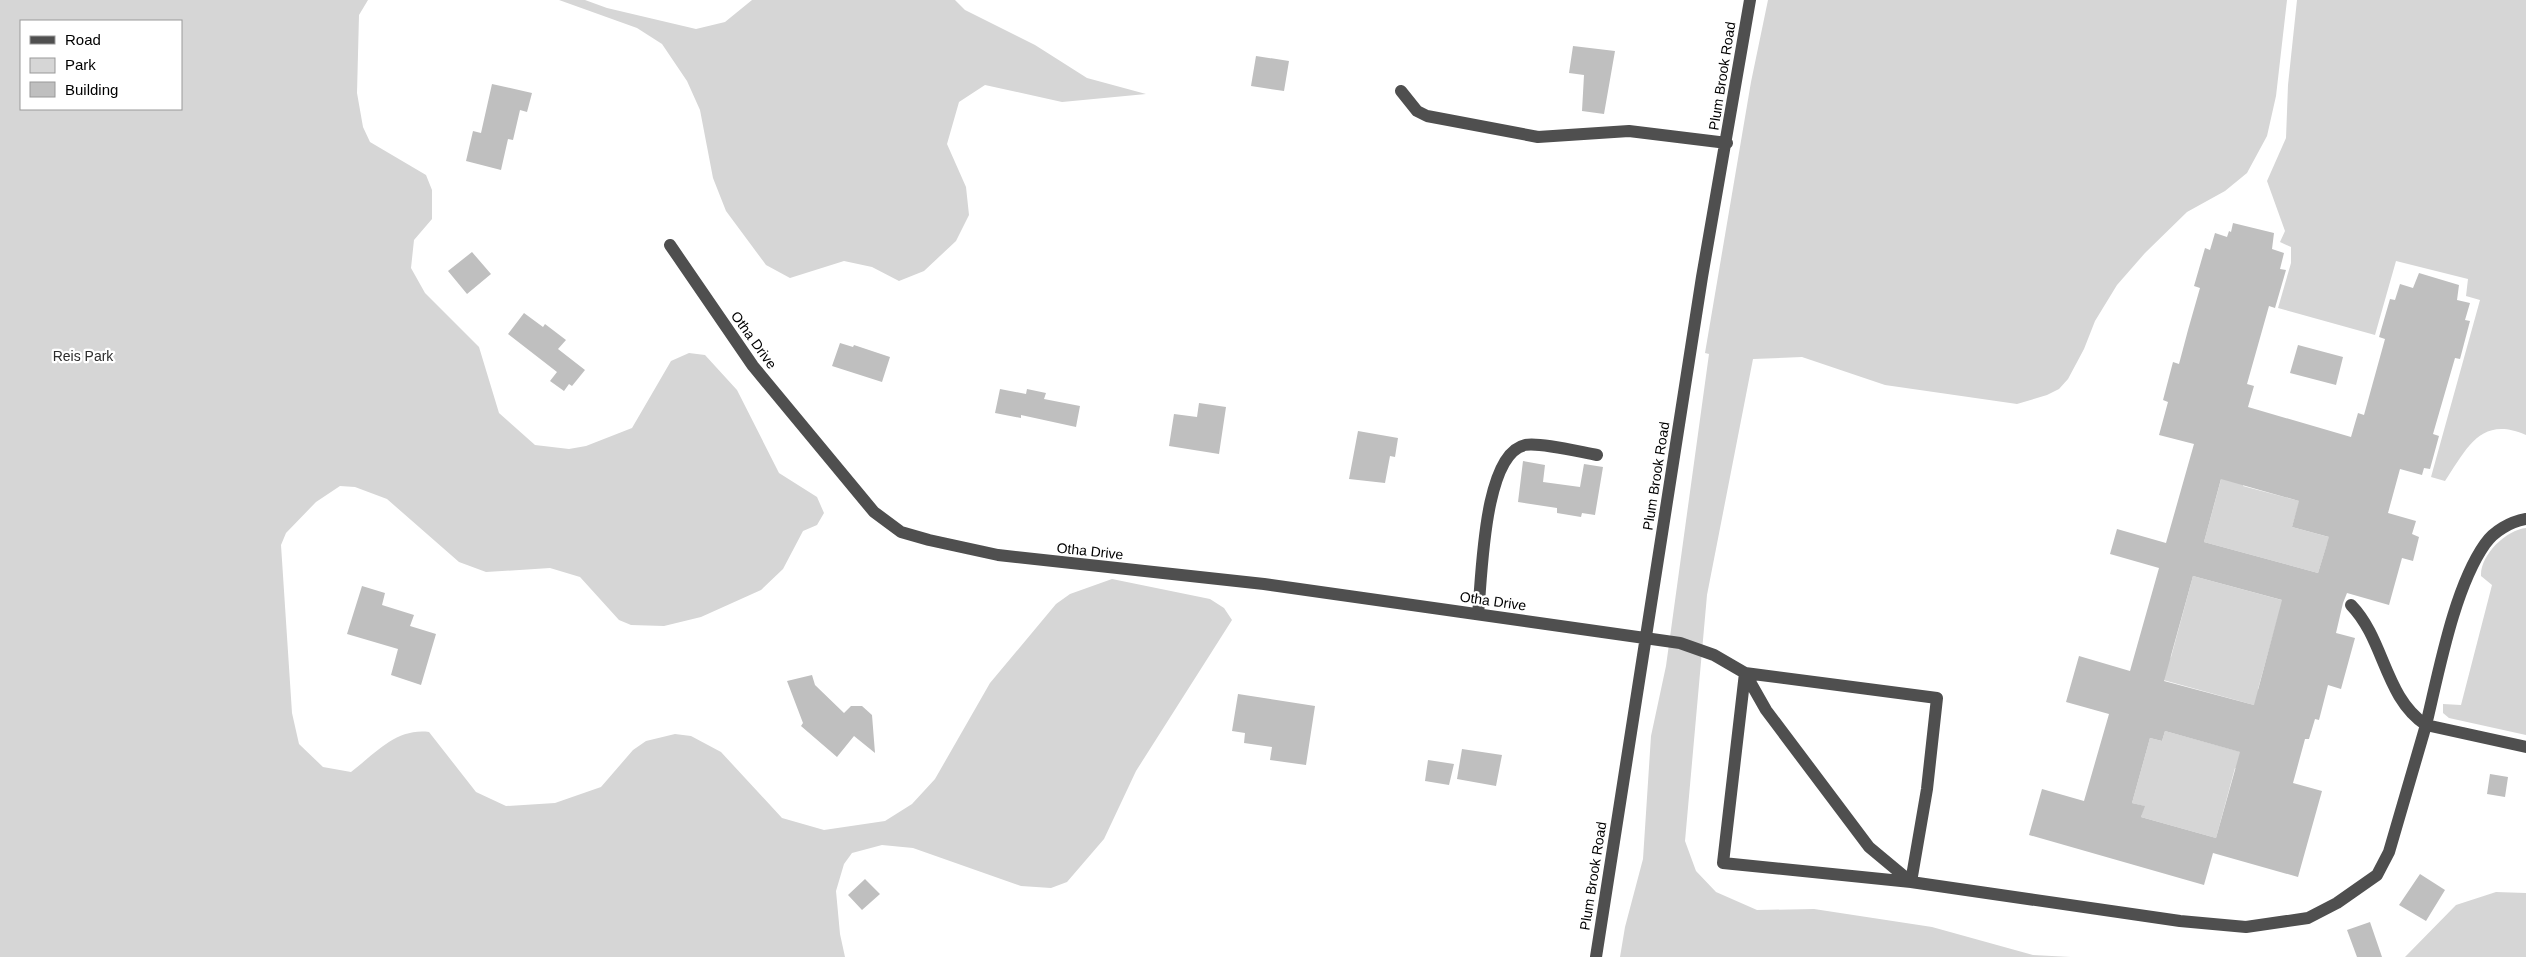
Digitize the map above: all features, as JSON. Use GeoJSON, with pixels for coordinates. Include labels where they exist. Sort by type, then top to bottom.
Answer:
{"type":"FeatureCollection","features":[{"type":"Feature","properties":{"kind":"street","name":"Plum Brook Road"},"geometry":{"type":"LineString","coordinates":[[1596,957],[1702,276],[1727,142],[1750,0]]}},
{"type":"Feature","properties":{"kind":"street"},"geometry":{"type":"LineString","coordinates":[[1401,91],[1417,111],[1427,116],[1538,137],[1629,131],[1727,142]]}},
{"type":"Feature","properties":{"kind":"street","name":"Otha Drive"},"geometry":{"type":"LineString","coordinates":[[670,245],[753,366],[874,512],[901,532],[998,555],[1264,584],[1680,643],[1714,655],[1745,673]]}},
{"type":"Feature","properties":{"kind":"street"},"geometry":{"type":"LineString","coordinates":[[1478,614],[1489,504],[1497,475],[1504,460],[1514,448],[1527,445],[1597,455]]}},
{"type":"Feature","properties":{"kind":"street"},"geometry":{"type":"LineString","coordinates":[[1745,673],[1723,863],[1911,882],[2180,921],[2246,928],[2308,918],[2350,895],[2377,875],[2389,852],[2426,725],[2443,656],[2470,569],[2486,543],[2499,530],[2526,519]]}},
{"type":"Feature","properties":{"kind":"street"},"geometry":{"type":"LineString","coordinates":[[2351,605],[2367,625],[2382,656],[2394,691],[2412,716],[2426,725],[2526,747]]}},
{"type":"Feature","properties":{"kind":"street"},"geometry":{"type":"LineString","coordinates":[[1745,673],[1937,698],[1927,789],[1911,882]]}},
{"type":"Feature","properties":{"kind":"street"},"geometry":{"type":"LineString","coordinates":[[1745,673],[1766,710],[1869,848],[1911,882]]}},
{"type":"Feature","properties":{"kind":"green space","name":"Reis Park"},"geometry":{"type":"Polygon","coordinates":[[[0,0],[368,0],[359,15],[357,93],[363,127],[370,142],[426,175],[432,190],[432,219],[414,240],[411,268],[425,293],[479,347],[499,413],[535,445],[569,449],[586,446],[632,428],[671,361],[689,353],[705,355],[737,390],[779,473],[817,497],[824,513],[817,525],[803,531],[783,569],[761,590],[701,617],[664,626],[631,625],[619,620],[580,577],[550,568],[486,572],[459,562],[387,499],[355,487],[340,486],[316,502],[286,533],[281,545],[292,713],[299,744],[323,767],[351,772],[396,738],[417,732],[429,732],[476,792],[506,806],[555,803],[601,787],[633,750],[646,741],[675,734],[691,736],[721,752],[782,818],[824,830],[885,821],[912,804],[935,779],[990,683],[1056,604],[1070,594],[1112,579],[1210,599],[1224,608],[1232,620],[1136,771],[1104,839],[1067,882],[1051,888],[1021,886],[913,848],[882,845],[852,853],[844,864],[836,891],[840,934],[845,957],[0,957],[0,0]]]}},
{"type":"Feature","properties":{"kind":"green space"},"geometry":{"type":"Polygon","coordinates":[[[559,0],[585,0],[607,8],[696,29],[725,22],[752,0],[955,0],[965,10],[1035,45],[1087,78],[1146,94],[1062,102],[985,85],[959,102],[947,144],[966,187],[969,215],[956,241],[924,271],[899,281],[872,267],[844,261],[790,278],[766,265],[726,211],[713,178],[700,110],[687,81],[662,44],[637,28],[559,0]]]}},
{"type":"Feature","properties":{"kind":"green space"},"geometry":{"type":"Polygon","coordinates":[[[1768,0],[2287,0],[2276,96],[2267,136],[2247,173],[2225,191],[2187,212],[2145,253],[2117,285],[2095,321],[2084,349],[2068,379],[2059,389],[2047,395],[2017,404],[1885,385],[1802,357],[1753,359],[1707,595],[1685,841],[1696,871],[1716,892],[1757,910],[1814,909],[1932,927],[2033,955],[2071,957],[1620,957],[1625,927],[1643,859],[1651,736],[1666,666],[1709,354],[1705,353],[1751,82],[1768,0]]]}},
{"type":"Feature","properties":{"kind":"green space"},"geometry":{"type":"Polygon","coordinates":[[[2297,0],[2526,0],[2526,435],[2511,430],[2497,429],[2486,432],[2468,447],[2445,481],[2431,477],[2480,300],[2466,296],[2468,279],[2396,261],[2375,335],[2278,308],[2291,263],[2291,247],[2280,242],[2285,231],[2267,181],[2286,138],[2288,85],[2297,0]]]}},
{"type":"Feature","properties":{"kind":"green space"},"geometry":{"type":"Polygon","coordinates":[[[2229,450],[2250,456],[2243,486],[2307,503],[2299,503],[2292,527],[2336,539],[2327,544],[2318,573],[2204,542],[2229,450]]]}},
{"type":"Feature","properties":{"kind":"green space"},"geometry":{"type":"Polygon","coordinates":[[[2526,528],[2526,735],[2449,718],[2443,713],[2443,704],[2461,705],[2492,585],[2481,576],[2485,560],[2496,545],[2510,533],[2526,528]]]}},
{"type":"Feature","properties":{"kind":"green space"},"geometry":{"type":"Polygon","coordinates":[[[2193,576],[2311,608],[2278,617],[2258,689],[2283,713],[2145,675],[2171,657],[2193,576]]]}},
{"type":"Feature","properties":{"kind":"green space"},"geometry":{"type":"Polygon","coordinates":[[[2165,731],[2270,760],[2265,776],[2235,768],[2216,838],[2141,817],[2144,806],[2132,803],[2150,738],[2162,741],[2165,731]]]}},
{"type":"Feature","properties":{"kind":"green space"},"geometry":{"type":"Polygon","coordinates":[[[2496,892],[2526,893],[2526,957],[2405,957],[2456,905],[2496,892]]]}},
{"type":"Feature","properties":{"kind":"building"},"geometry":{"type":"Polygon","coordinates":[[[1573,46],[1615,51],[1604,114],[1582,111],[1584,75],[1569,73],[1573,46]]]}},
{"type":"Feature","properties":{"kind":"building"},"geometry":{"type":"Polygon","coordinates":[[[1256,56],[1289,61],[1284,91],[1251,86],[1256,56]]]}},
{"type":"Feature","properties":{"kind":"building"},"geometry":{"type":"Polygon","coordinates":[[[492,84],[532,93],[527,112],[520,110],[513,140],[508,139],[501,170],[466,161],[473,131],[481,133],[492,84]]]}},
{"type":"Feature","properties":{"kind":"building"},"geometry":{"type":"Polygon","coordinates":[[[2233,223],[2274,233],[2272,249],[2284,253],[2280,269],[2286,270],[2275,308],[2269,306],[2247,384],[2254,386],[2248,407],[2351,437],[2358,413],[2364,415],[2385,339],[2379,337],[2390,299],[2395,300],[2400,284],[2413,288],[2419,273],[2459,285],[2457,300],[2470,303],[2465,320],[2470,321],[2460,359],[2455,358],[2433,434],[2439,436],[2430,469],[2424,468],[2422,475],[2400,469],[2388,513],[2416,521],[2412,534],[2419,537],[2413,561],[2402,558],[2389,605],[2347,593],[2343,603],[2336,633],[2355,638],[2341,689],[2328,685],[2319,720],[2315,719],[2309,739],[2305,739],[2293,783],[2322,791],[2298,877],[2213,853],[2204,885],[2029,835],[2042,789],[2084,801],[2109,714],[2066,702],[2079,656],[2130,671],[2159,568],[2110,554],[2117,529],[2166,543],[2194,444],[2159,435],[2168,402],[2163,400],[2173,362],[2179,364],[2200,288],[2194,286],[2205,248],[2210,250],[2215,233],[2227,237],[2229,231],[2231,232],[2233,223]],[[2221,479],[2204,542],[2318,573],[2329,537],[2292,527],[2299,501],[2221,479]],[[2193,576],[2164,681],[2254,705],[2282,600],[2193,576]],[[2165,731],[2162,741],[2150,738],[2132,803],[2145,806],[2141,817],[2216,838],[2240,752],[2165,731]]]}},
{"type":"Feature","properties":{"kind":"building"},"geometry":{"type":"Polygon","coordinates":[[[472,252],[491,274],[467,294],[448,271],[472,252]]]}},
{"type":"Feature","properties":{"kind":"building"},"geometry":{"type":"Polygon","coordinates":[[[524,313],[543,327],[545,324],[566,340],[558,349],[585,370],[572,386],[569,384],[564,391],[550,381],[557,372],[508,334],[524,313]]]}},
{"type":"Feature","properties":{"kind":"building"},"geometry":{"type":"Polygon","coordinates":[[[840,343],[853,347],[854,345],[890,357],[882,382],[832,366],[840,343]]]}},
{"type":"Feature","properties":{"kind":"building"},"geometry":{"type":"Polygon","coordinates":[[[2298,345],[2343,357],[2336,385],[2290,373],[2298,345]]]}},
{"type":"Feature","properties":{"kind":"building"},"geometry":{"type":"Polygon","coordinates":[[[1000,389],[1026,394],[1027,389],[1046,393],[1044,399],[1080,406],[1076,427],[1021,415],[1021,418],[995,413],[1000,389]]]}},
{"type":"Feature","properties":{"kind":"building"},"geometry":{"type":"Polygon","coordinates":[[[1199,403],[1226,407],[1219,454],[1169,446],[1174,414],[1197,417],[1199,403]]]}},
{"type":"Feature","properties":{"kind":"building"},"geometry":{"type":"Polygon","coordinates":[[[1358,431],[1398,438],[1395,457],[1390,456],[1385,483],[1349,479],[1358,431]]]}},
{"type":"Feature","properties":{"kind":"building"},"geometry":{"type":"Polygon","coordinates":[[[1523,461],[1545,465],[1543,482],[1580,487],[1584,464],[1603,467],[1595,515],[1582,513],[1581,517],[1557,513],[1557,508],[1518,502],[1523,461]]]}},
{"type":"Feature","properties":{"kind":"building"},"geometry":{"type":"Polygon","coordinates":[[[362,586],[385,593],[382,605],[414,615],[410,626],[436,634],[421,685],[391,675],[398,649],[347,634],[362,586]]]}},
{"type":"Feature","properties":{"kind":"building"},"geometry":{"type":"Polygon","coordinates":[[[812,675],[815,685],[844,713],[851,706],[862,706],[872,715],[875,753],[854,736],[837,757],[801,726],[803,723],[787,681],[812,675]]]}},
{"type":"Feature","properties":{"kind":"building"},"geometry":{"type":"Polygon","coordinates":[[[1238,694],[1315,706],[1306,765],[1270,760],[1272,747],[1244,743],[1245,733],[1232,731],[1238,694]]]}},
{"type":"Feature","properties":{"kind":"building"},"geometry":{"type":"Polygon","coordinates":[[[1462,749],[1502,755],[1496,786],[1457,779],[1462,749]]]}},
{"type":"Feature","properties":{"kind":"building"},"geometry":{"type":"Polygon","coordinates":[[[1428,760],[1454,764],[1449,785],[1425,781],[1428,760]]]}},
{"type":"Feature","properties":{"kind":"building"},"geometry":{"type":"Polygon","coordinates":[[[2490,774],[2508,777],[2505,797],[2487,794],[2490,774]]]}},
{"type":"Feature","properties":{"kind":"building"},"geometry":{"type":"Polygon","coordinates":[[[2420,874],[2445,890],[2426,921],[2399,905],[2420,874]]]}},
{"type":"Feature","properties":{"kind":"building"},"geometry":{"type":"Polygon","coordinates":[[[865,879],[880,894],[862,910],[848,895],[865,879]]]}},
{"type":"Feature","properties":{"kind":"building"},"geometry":{"type":"Polygon","coordinates":[[[2370,922],[2382,957],[2357,957],[2347,930],[2370,922]]]}}]}
